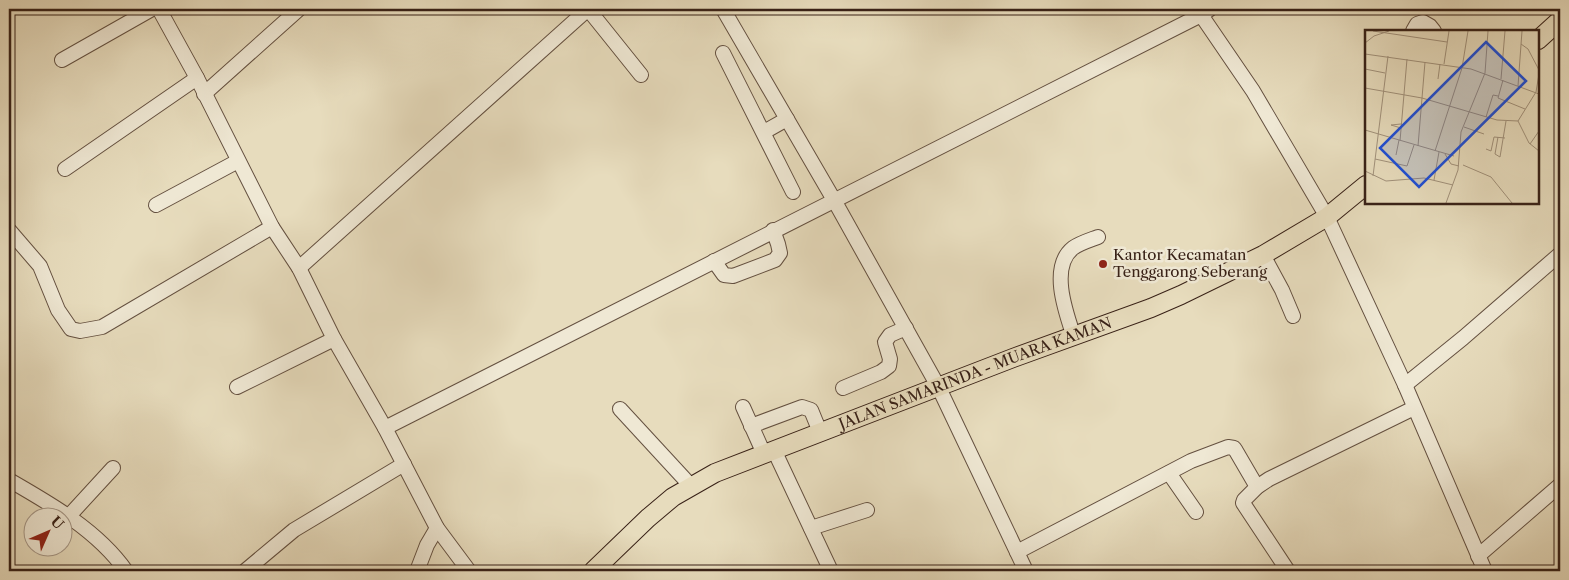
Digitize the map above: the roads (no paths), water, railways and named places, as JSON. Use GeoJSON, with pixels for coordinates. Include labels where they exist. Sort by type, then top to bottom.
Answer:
{"type":"FeatureCollection","features":[{"type":"Feature","properties":{"kind":"main road"},"geometry":{"type":"LineString","coordinates":[[1539,39],[1560,20]]}},
{"type":"Feature","properties":{"kind":"main road","name":"JALAN SAMARINDA - MUARA KAMAN"},"geometry":{"type":"LineString","coordinates":[[593,571],[648,518],[673,497],[715,473],[1151,308],[1263,255],[1326,217],[1365,186]]}},
{"type":"Feature","properties":{"kind":"street"},"geometry":{"type":"LineString","coordinates":[[62,60],[152,9]]}},
{"type":"Feature","properties":{"kind":"street"},"geometry":{"type":"LineString","coordinates":[[160,9],[272,227],[298,268],[334,339],[385,428],[437,528],[469,571]]}},
{"type":"Feature","properties":{"kind":"street"},"geometry":{"type":"LineString","coordinates":[[204,94],[299,9]]}},
{"type":"Feature","properties":{"kind":"street"},"geometry":{"type":"LineString","coordinates":[[298,268],[588,9],[641,75]]}},
{"type":"Feature","properties":{"kind":"street"},"geometry":{"type":"LineString","coordinates":[[723,9],[834,200],[939,388],[1026,571]]}},
{"type":"Feature","properties":{"kind":"street"},"geometry":{"type":"LineString","coordinates":[[385,428],[1203,11],[1253,91],[1326,217],[1405,385],[1485,571]]}},
{"type":"Feature","properties":{"kind":"street"},"geometry":{"type":"LineString","coordinates":[[1414,30],[1417,24],[1423,22],[1433,30]]}},
{"type":"Feature","properties":{"kind":"street"},"geometry":{"type":"LineString","coordinates":[[723,53],[793,192]]}},
{"type":"Feature","properties":{"kind":"street"},"geometry":{"type":"LineString","coordinates":[[65,169],[197,78]]}},
{"type":"Feature","properties":{"kind":"street"},"geometry":{"type":"LineString","coordinates":[[764,132],[787,119]]}},
{"type":"Feature","properties":{"kind":"street"},"geometry":{"type":"LineString","coordinates":[[156,205],[238,161]]}},
{"type":"Feature","properties":{"kind":"street"},"geometry":{"type":"LineString","coordinates":[[9,230],[40,266],[58,310],[65,322],[71,329],[80,331],[102,327],[272,227]]}},
{"type":"Feature","properties":{"kind":"street"},"geometry":{"type":"LineString","coordinates":[[714,260],[724,274],[733,276],[775,260],[780,253],[773,230]]}},
{"type":"Feature","properties":{"kind":"street"},"geometry":{"type":"LineString","coordinates":[[1074,336],[1063,305],[1061,282],[1065,258],[1074,248],[1098,236]]}},
{"type":"Feature","properties":{"kind":"street"},"geometry":{"type":"LineString","coordinates":[[1405,385],[1463,338],[1560,254]]}},
{"type":"Feature","properties":{"kind":"street"},"geometry":{"type":"LineString","coordinates":[[1263,255],[1282,290],[1292,316]]}},
{"type":"Feature","properties":{"kind":"street"},"geometry":{"type":"LineString","coordinates":[[843,388],[881,372],[889,366],[890,359],[885,342],[890,335],[906,328]]}},
{"type":"Feature","properties":{"kind":"street"},"geometry":{"type":"LineString","coordinates":[[236,387],[334,339]]}},
{"type":"Feature","properties":{"kind":"street"},"geometry":{"type":"LineString","coordinates":[[743,407],[751,426],[769,452],[811,528],[831,571]]}},
{"type":"Feature","properties":{"kind":"street"},"geometry":{"type":"LineString","coordinates":[[751,426],[802,407],[811,410],[820,432]]}},
{"type":"Feature","properties":{"kind":"street"},"geometry":{"type":"LineString","coordinates":[[1288,571],[1243,503],[1244,500],[1257,487],[1282,472],[1414,408]]}},
{"type":"Feature","properties":{"kind":"street"},"geometry":{"type":"LineString","coordinates":[[620,409],[692,486]]}},
{"type":"Feature","properties":{"kind":"street"},"geometry":{"type":"LineString","coordinates":[[1017,552],[1169,472],[1216,450],[1232,447],[1236,450],[1257,487]]}},
{"type":"Feature","properties":{"kind":"street"},"geometry":{"type":"LineString","coordinates":[[245,571],[294,530],[404,464]]}},
{"type":"Feature","properties":{"kind":"street"},"geometry":{"type":"LineString","coordinates":[[72,513],[113,468]]}},
{"type":"Feature","properties":{"kind":"street"},"geometry":{"type":"LineString","coordinates":[[1169,472],[1196,512]]}},
{"type":"Feature","properties":{"kind":"street"},"geometry":{"type":"LineString","coordinates":[[9,480],[54,508]]}},
{"type":"Feature","properties":{"kind":"street"},"geometry":{"type":"LineString","coordinates":[[1478,556],[1560,485]]}},
{"type":"Feature","properties":{"kind":"street"},"geometry":{"type":"LineString","coordinates":[[811,528],[867,510]]}},
{"type":"Feature","properties":{"kind":"street"},"geometry":{"type":"LineString","coordinates":[[72,520],[103,545],[126,571]]}},
{"type":"Feature","properties":{"kind":"street"},"geometry":{"type":"LineString","coordinates":[[417,571],[427,545],[437,528]]}},
{"type":"Feature","properties":{"kind":"place","name":"Kantor Kecamatan Tenggarong Seberang"},"geometry":{"type":"Point","coordinates":[1103,264]}}]}
